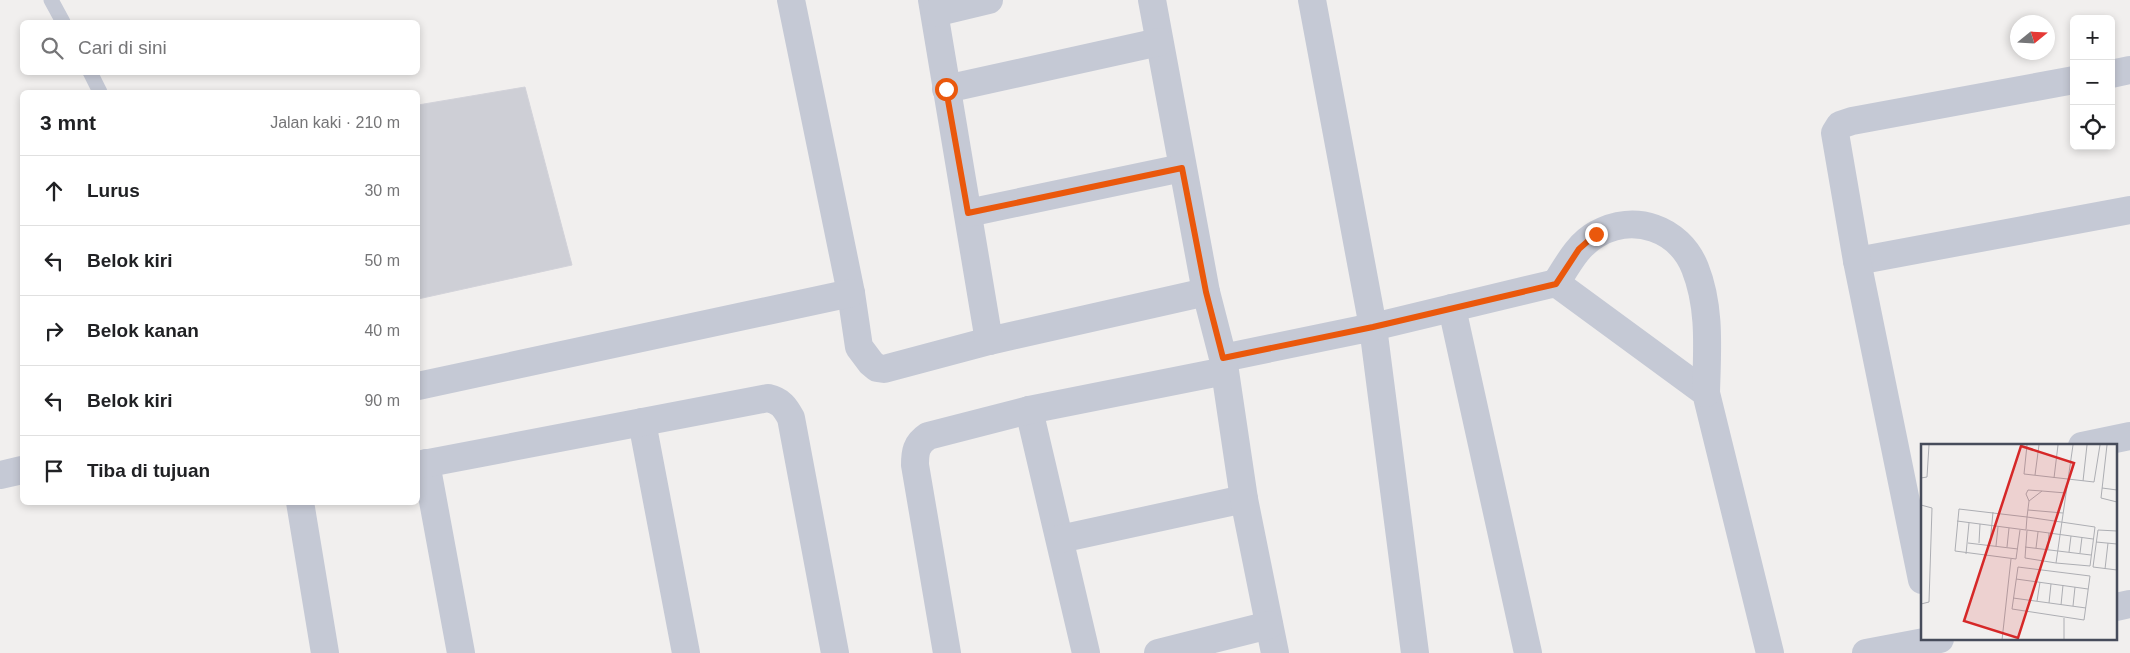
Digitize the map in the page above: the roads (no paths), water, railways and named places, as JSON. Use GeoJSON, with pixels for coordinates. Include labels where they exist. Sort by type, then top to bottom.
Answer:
{"type":"FeatureCollection","features":[{"type":"Feature","properties":{"kind":"street"},"geometry":{"type":"LineString","coordinates":[[791,0],[851,292],[859,348],[865,357],[877,368],[884,369],[989,341],[1206,292]]}},
{"type":"Feature","properties":{"kind":"street"},"geometry":{"type":"LineString","coordinates":[[989,0],[933,7],[989,341]]}},
{"type":"Feature","properties":{"kind":"street"},"geometry":{"type":"LineString","coordinates":[[1152,0],[1206,292],[1223,358],[1373,327],[1556,284],[1579,249],[1596,234],[1618,225],[1639,224],[1672,236],[1683,248],[1695,268],[1704,304],[1708,330],[1706,393],[1770,653]]}},
{"type":"Feature","properties":{"kind":"street"},"geometry":{"type":"LineString","coordinates":[[1312,0],[1373,327],[1415,653]]}},
{"type":"Feature","properties":{"kind":"street"},"geometry":{"type":"LineString","coordinates":[[946,89],[1159,42]]}},
{"type":"Feature","properties":{"kind":"street"},"geometry":{"type":"LineString","coordinates":[[2115,73],[2130,70]]}},
{"type":"Feature","properties":{"kind":"street"},"geometry":{"type":"LineString","coordinates":[[1921,570],[1912,479],[1857,261],[1834,133],[1840,125],[1852,121],[2070,81]]}},
{"type":"Feature","properties":{"kind":"street"},"geometry":{"type":"LineString","coordinates":[[968,213],[1182,168]]}},
{"type":"Feature","properties":{"kind":"street"},"geometry":{"type":"LineString","coordinates":[[1857,261],[2130,210]]}},
{"type":"Feature","properties":{"kind":"street"},"geometry":{"type":"LineString","coordinates":[[1556,284],[1706,393]]}},
{"type":"Feature","properties":{"kind":"street"},"geometry":{"type":"LineString","coordinates":[[420,386],[851,292]]}},
{"type":"Feature","properties":{"kind":"street"},"geometry":{"type":"LineString","coordinates":[[1452,308],[1528,653]]}},
{"type":"Feature","properties":{"kind":"street"},"geometry":{"type":"LineString","coordinates":[[947,653],[915,465],[916,448],[928,436],[1029,410],[1225,371],[1244,499],[1275,653]]}},
{"type":"Feature","properties":{"kind":"street"},"geometry":{"type":"LineString","coordinates":[[461,653],[422,464],[768,398],[782,403],[791,418],[835,653]]}},
{"type":"Feature","properties":{"kind":"street"},"geometry":{"type":"LineString","coordinates":[[1029,410],[1086,653]]}},
{"type":"Feature","properties":{"kind":"street"},"geometry":{"type":"LineString","coordinates":[[642,422],[686,653]]}},
{"type":"Feature","properties":{"kind":"street"},"geometry":{"type":"LineString","coordinates":[[2092,444],[2130,436]]}},
{"type":"Feature","properties":{"kind":"street"},"geometry":{"type":"LineString","coordinates":[[0,475],[20,470]]}},
{"type":"Feature","properties":{"kind":"street"},"geometry":{"type":"LineString","coordinates":[[1060,539],[1244,499]]}},
{"type":"Feature","properties":{"kind":"street"},"geometry":{"type":"LineString","coordinates":[[300,505],[324,653]]}},
{"type":"Feature","properties":{"kind":"street"},"geometry":{"type":"LineString","coordinates":[[1158,653],[1269,625]]}},
{"type":"Feature","properties":{"kind":"street"},"geometry":{"type":"LineString","coordinates":[[1866,653],[1937,643]]}},
{"type":"Feature","properties":{"kind":"lane"},"geometry":{"type":"LineString","coordinates":[[51,0],[62,20]]}},
{"type":"Feature","properties":{"kind":"lane"},"geometry":{"type":"LineString","coordinates":[[92,75],[99,90]]}}]}
